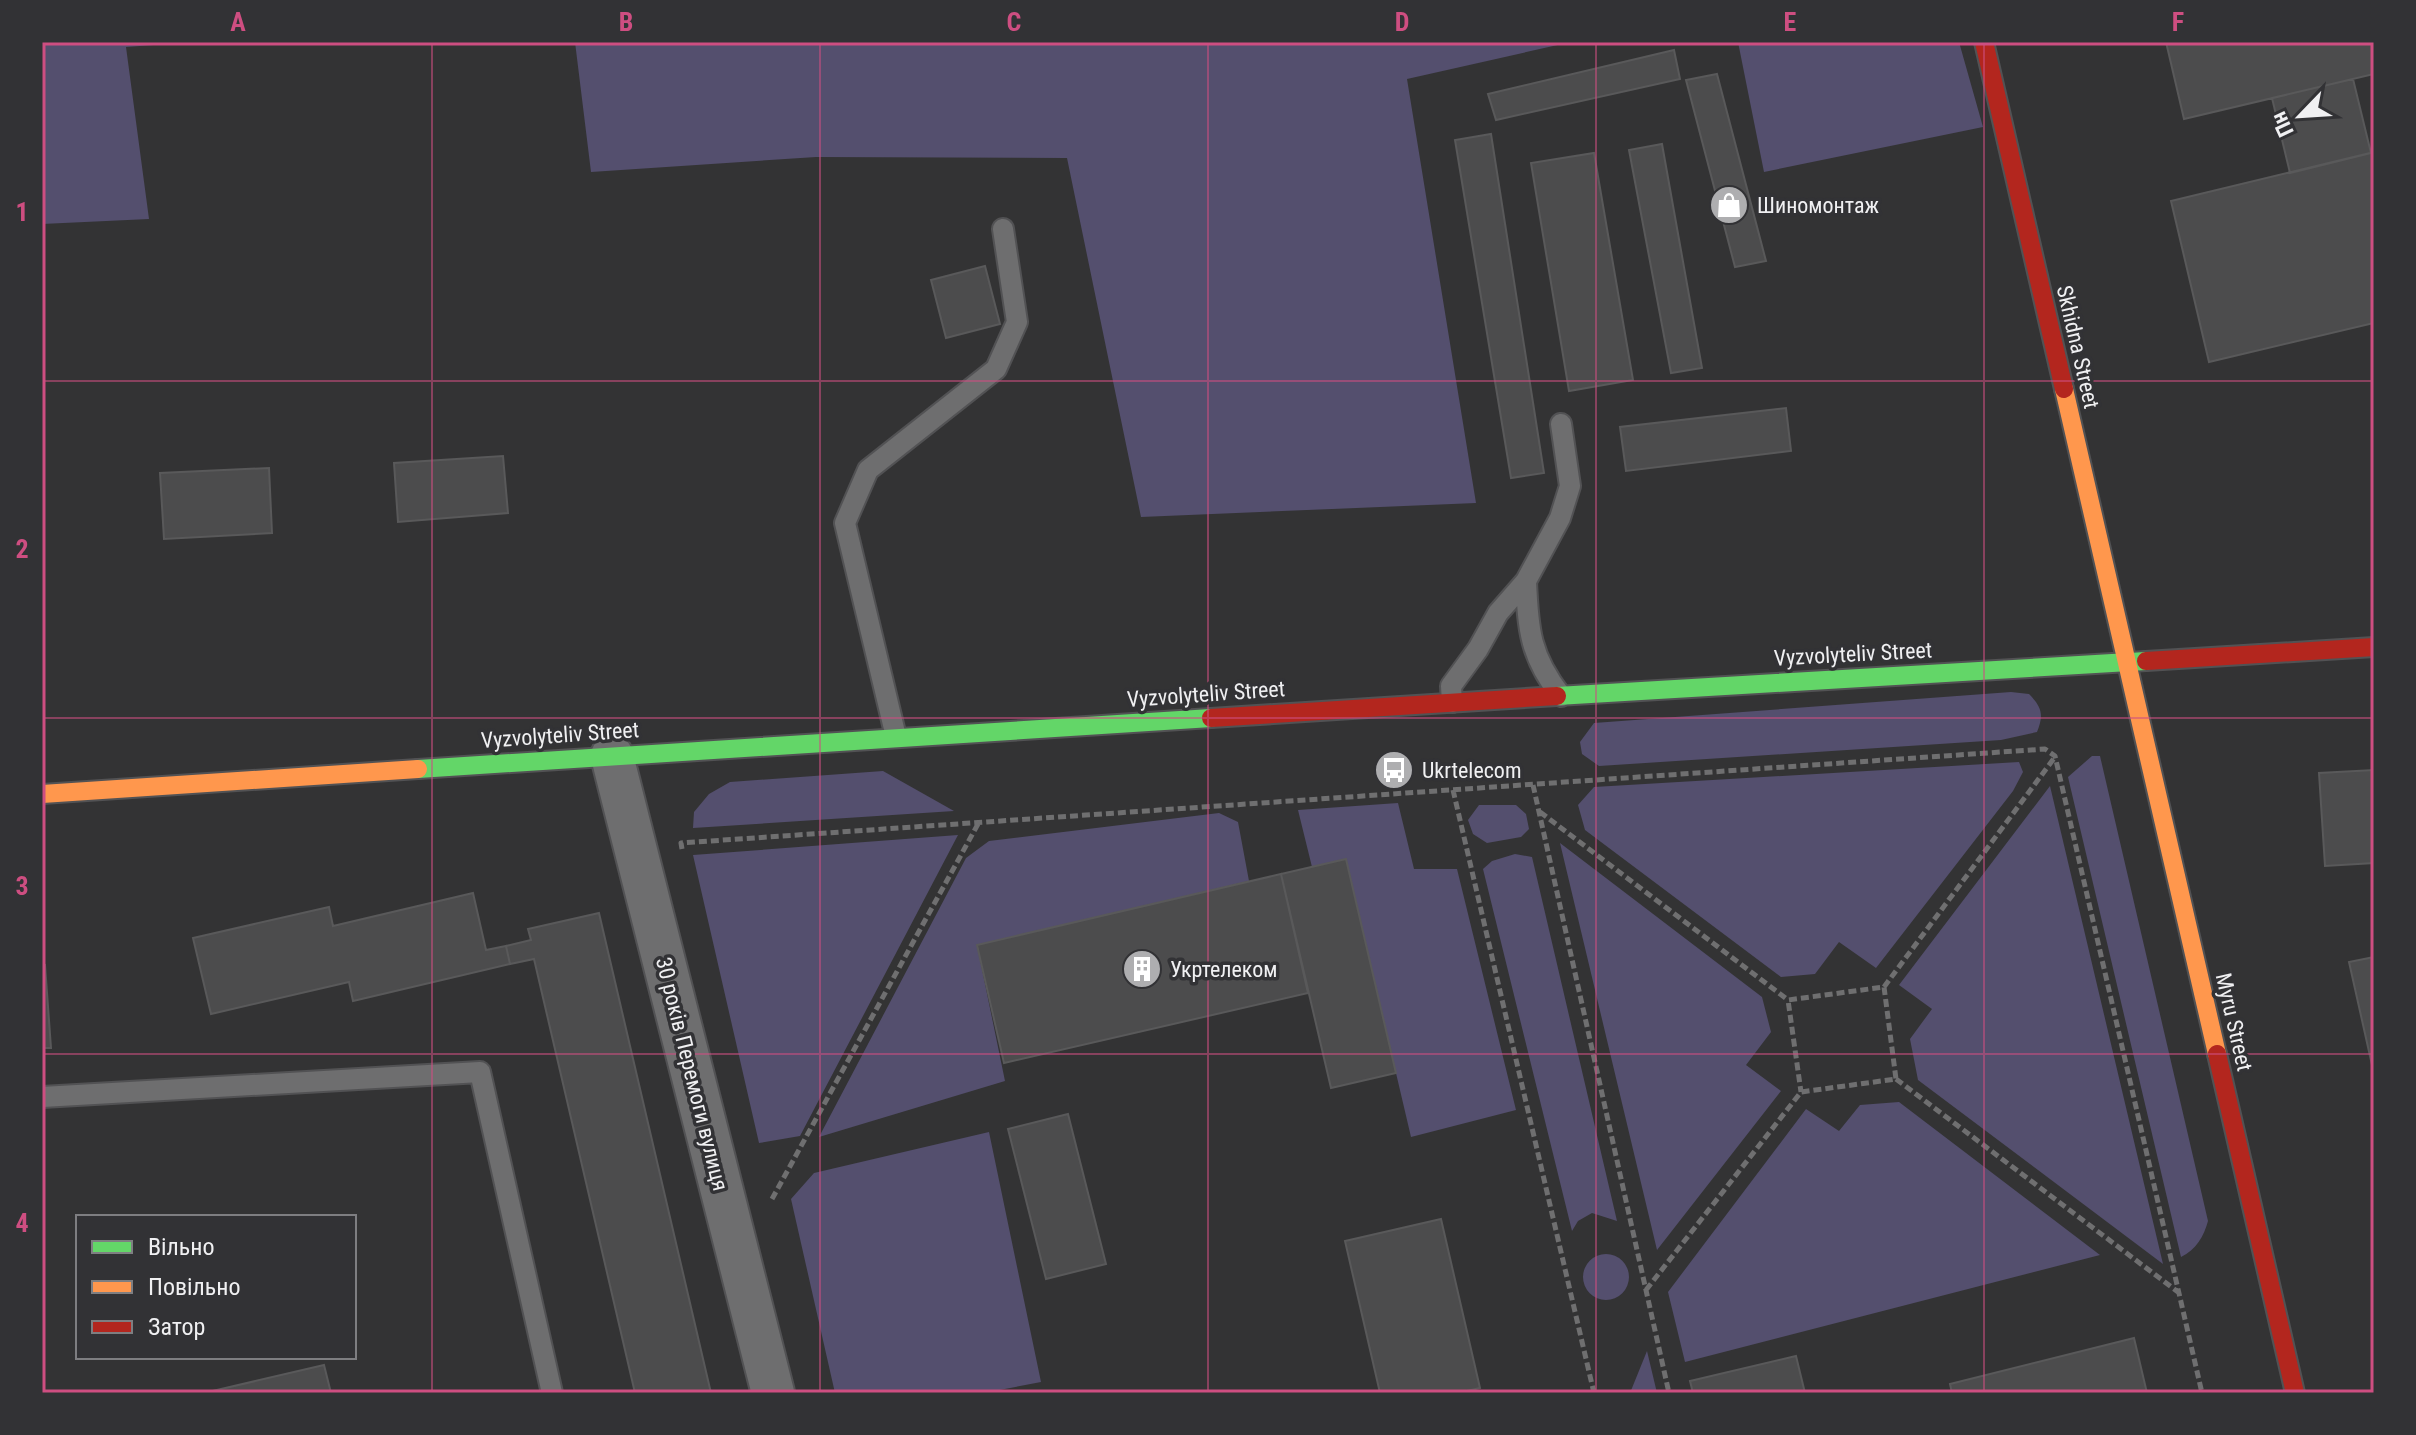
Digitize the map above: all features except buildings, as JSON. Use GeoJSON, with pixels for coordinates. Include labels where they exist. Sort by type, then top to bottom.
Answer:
{"type":"FeatureCollection","features":[{"type":"Feature","properties":{"kind":"main road","name":"Skhidna Street"},"geometry":{"type":"LineString","coordinates":[[1984,42],[2126,662]]}},
{"type":"Feature","properties":{"kind":"main road","name":"Vyzvolyteliv Street"},"geometry":{"type":"LineString","coordinates":[[42,794],[896,737],[2374,647]]}},
{"type":"Feature","properties":{"kind":"main road","name":"Myru Street"},"geometry":{"type":"LineString","coordinates":[[2126,662],[2295,1393]]}},
{"type":"Feature","properties":{"kind":"street","name":"30 років Перемоги вулиця"},"geometry":{"type":"LineString","coordinates":[[612,756],[773,1393]]}},
{"type":"Feature","properties":{"kind":"lane"},"geometry":{"type":"LineString","coordinates":[[896,737],[845,523],[868,470],[996,369],[1017,322],[1003,229]]}},
{"type":"Feature","properties":{"kind":"lane"},"geometry":{"type":"LineString","coordinates":[[1452,702],[1451,686],[1478,649],[1498,613],[1526,581],[1560,518],[1570,486],[1561,424]]}},
{"type":"Feature","properties":{"kind":"lane"},"geometry":{"type":"LineString","coordinates":[[1526,581],[1528,637],[1544,674],[1561,696]]}},
{"type":"Feature","properties":{"kind":"lane"},"geometry":{"type":"LineString","coordinates":[[42,1097],[480,1072],[552,1393]]}},
{"type":"Feature","properties":{"kind":"path"},"geometry":{"type":"LineString","coordinates":[[681,843],[2045,749],[2055,756],[2202,1393]]}},
{"type":"Feature","properties":{"kind":"path"},"geometry":{"type":"LineString","coordinates":[[1896,1079],[1884,987],[2055,756]]}},
{"type":"Feature","properties":{"kind":"path"},"geometry":{"type":"LineString","coordinates":[[1533,785],[1669,1393]]}},
{"type":"Feature","properties":{"kind":"path"},"geometry":{"type":"LineString","coordinates":[[1453,790],[1594,1393]]}},
{"type":"Feature","properties":{"kind":"path"},"geometry":{"type":"LineString","coordinates":[[1539,811],[1788,1000],[1801,1092]]}},
{"type":"Feature","properties":{"kind":"path"},"geometry":{"type":"LineString","coordinates":[[772,1199],[979,823]]}},
{"type":"Feature","properties":{"kind":"path"},"geometry":{"type":"LineString","coordinates":[[1788,1000],[1884,987]]}},
{"type":"Feature","properties":{"kind":"path"},"geometry":{"type":"LineString","coordinates":[[1646,1290],[1801,1092],[1896,1079],[2178,1292]]}},
{"type":"Feature","properties":{"kind":"shaded area"},"geometry":{"type":"Polygon","coordinates":[[[42,42],[195,42],[126,47],[149,219],[42,224],[42,42]]]}},
{"type":"Feature","properties":{"kind":"shaded area"},"geometry":{"type":"Polygon","coordinates":[[[575,42],[1571,42],[1407,79],[1476,503],[1141,517],[1067,158],[816,157],[591,172],[575,42]]]}},
{"type":"Feature","properties":{"kind":"shaded area"},"geometry":{"type":"Polygon","coordinates":[[[1738,42],[1959,42],[1983,127],[1764,172],[1738,42]]]}},
{"type":"Feature","properties":{"kind":"shaded area"},"geometry":{"type":"Polygon","coordinates":[[[2011,692],[2029,694],[2037,703],[2041,721],[2037,732],[2001,740],[1599,766],[1582,754],[1580,742],[1594,723],[2011,692]]]}},
{"type":"Feature","properties":{"kind":"shaded area"},"geometry":{"type":"Polygon","coordinates":[[[2092,756],[2100,756],[2208,1221],[2199,1242],[2181,1257],[2068,777],[2092,756]]]}},
{"type":"Feature","properties":{"kind":"shaded area"},"geometry":{"type":"Polygon","coordinates":[[[2019,762],[2023,772],[2013,791],[1876,968],[1839,942],[1815,974],[1781,977],[1585,830],[1578,805],[1594,787],[2019,762]]]}},
{"type":"Feature","properties":{"kind":"shaded area"},"geometry":{"type":"Polygon","coordinates":[[[883,771],[954,811],[693,828],[694,812],[709,794],[730,782],[883,771]]]}},
{"type":"Feature","properties":{"kind":"shaded area"},"geometry":{"type":"Polygon","coordinates":[[[2050,786],[2163,1264],[1918,1080],[1910,1039],[1932,1009],[1899,985],[2050,786]]]}},
{"type":"Feature","properties":{"kind":"shaded area"},"geometry":{"type":"Polygon","coordinates":[[[1398,803],[1414,869],[1457,869],[1516,1110],[1411,1137],[1346,860],[1312,867],[1298,810],[1398,803]]]}},
{"type":"Feature","properties":{"kind":"shaded area"},"geometry":{"type":"Polygon","coordinates":[[[1479,805],[1516,805],[1526,814],[1529,829],[1521,837],[1487,843],[1473,834],[1468,820],[1479,805]]]}},
{"type":"Feature","properties":{"kind":"shaded area"},"geometry":{"type":"Polygon","coordinates":[[[1219,813],[1238,822],[1249,881],[977,945],[1005,1081],[819,1137],[966,858],[989,841],[1219,813]]]}},
{"type":"Feature","properties":{"kind":"shaded area"},"geometry":{"type":"Polygon","coordinates":[[[958,835],[800,1136],[759,1143],[693,855],[958,835]]]}},
{"type":"Feature","properties":{"kind":"shaded area"},"geometry":{"type":"Polygon","coordinates":[[[1560,843],[1762,997],[1771,1032],[1746,1065],[1781,1091],[1657,1250],[1560,843]]]}},
{"type":"Feature","properties":{"kind":"shaded area"},"geometry":{"type":"Polygon","coordinates":[[[1515,854],[1532,857],[1617,1221],[1592,1213],[1578,1221],[1572,1231],[1483,869],[1492,861],[1515,854]]]}},
{"type":"Feature","properties":{"kind":"shaded area"},"geometry":{"type":"Polygon","coordinates":[[[1899,1102],[2100,1255],[1685,1362],[1668,1292],[1806,1109],[1839,1131],[1860,1105],[1899,1102]]]}},
{"type":"Feature","properties":{"kind":"shaded area"},"geometry":{"type":"Polygon","coordinates":[[[989,1132],[1041,1382],[984,1393],[835,1393],[791,1199],[814,1173],[989,1132]]]}},
{"type":"Feature","properties":{"kind":"shaded area"},"geometry":{"type":"Polygon","coordinates":[[[1606,1254],[1622,1261],[1629,1277],[1622,1293],[1606,1300],[1590,1293],[1583,1277],[1590,1261],[1606,1254]]]}},
{"type":"Feature","properties":{"kind":"shaded area"},"geometry":{"type":"Polygon","coordinates":[[[1647,1351],[1657,1393],[1630,1393],[1647,1351]]]}},
{"type":"Feature","properties":{"kind":"traffic: fast"},"geometry":{"type":"LineString","coordinates":[[1557,696],[2146,661]]}},
{"type":"Feature","properties":{"kind":"traffic: fast"},"geometry":{"type":"LineString","coordinates":[[418,769],[1211,718]]}},
{"type":"Feature","properties":{"kind":"traffic: slow"},"geometry":{"type":"LineString","coordinates":[[2064,389],[2217,1054]]}},
{"type":"Feature","properties":{"kind":"traffic: slow"},"geometry":{"type":"LineString","coordinates":[[42,794],[418,769]]}},
{"type":"Feature","properties":{"kind":"traffic: jam"},"geometry":{"type":"LineString","coordinates":[[1984,42],[2064,389]]}},
{"type":"Feature","properties":{"kind":"traffic: jam"},"geometry":{"type":"LineString","coordinates":[[2146,661],[2374,647]]}},
{"type":"Feature","properties":{"kind":"traffic: jam"},"geometry":{"type":"LineString","coordinates":[[1211,718],[1557,696]]}},
{"type":"Feature","properties":{"kind":"traffic: jam"},"geometry":{"type":"LineString","coordinates":[[2217,1054],[2295,1393]]}},
{"type":"Feature","properties":{"kind":"place","name":"Шиномонтаж"},"geometry":{"type":"Point","coordinates":[1729,205]}},
{"type":"Feature","properties":{"kind":"place","name":"Ukrtelecom"},"geometry":{"type":"Point","coordinates":[1394,770]}},
{"type":"Feature","properties":{"kind":"place","name":"Укртелеком"},"geometry":{"type":"Point","coordinates":[1142,969]}}]}
